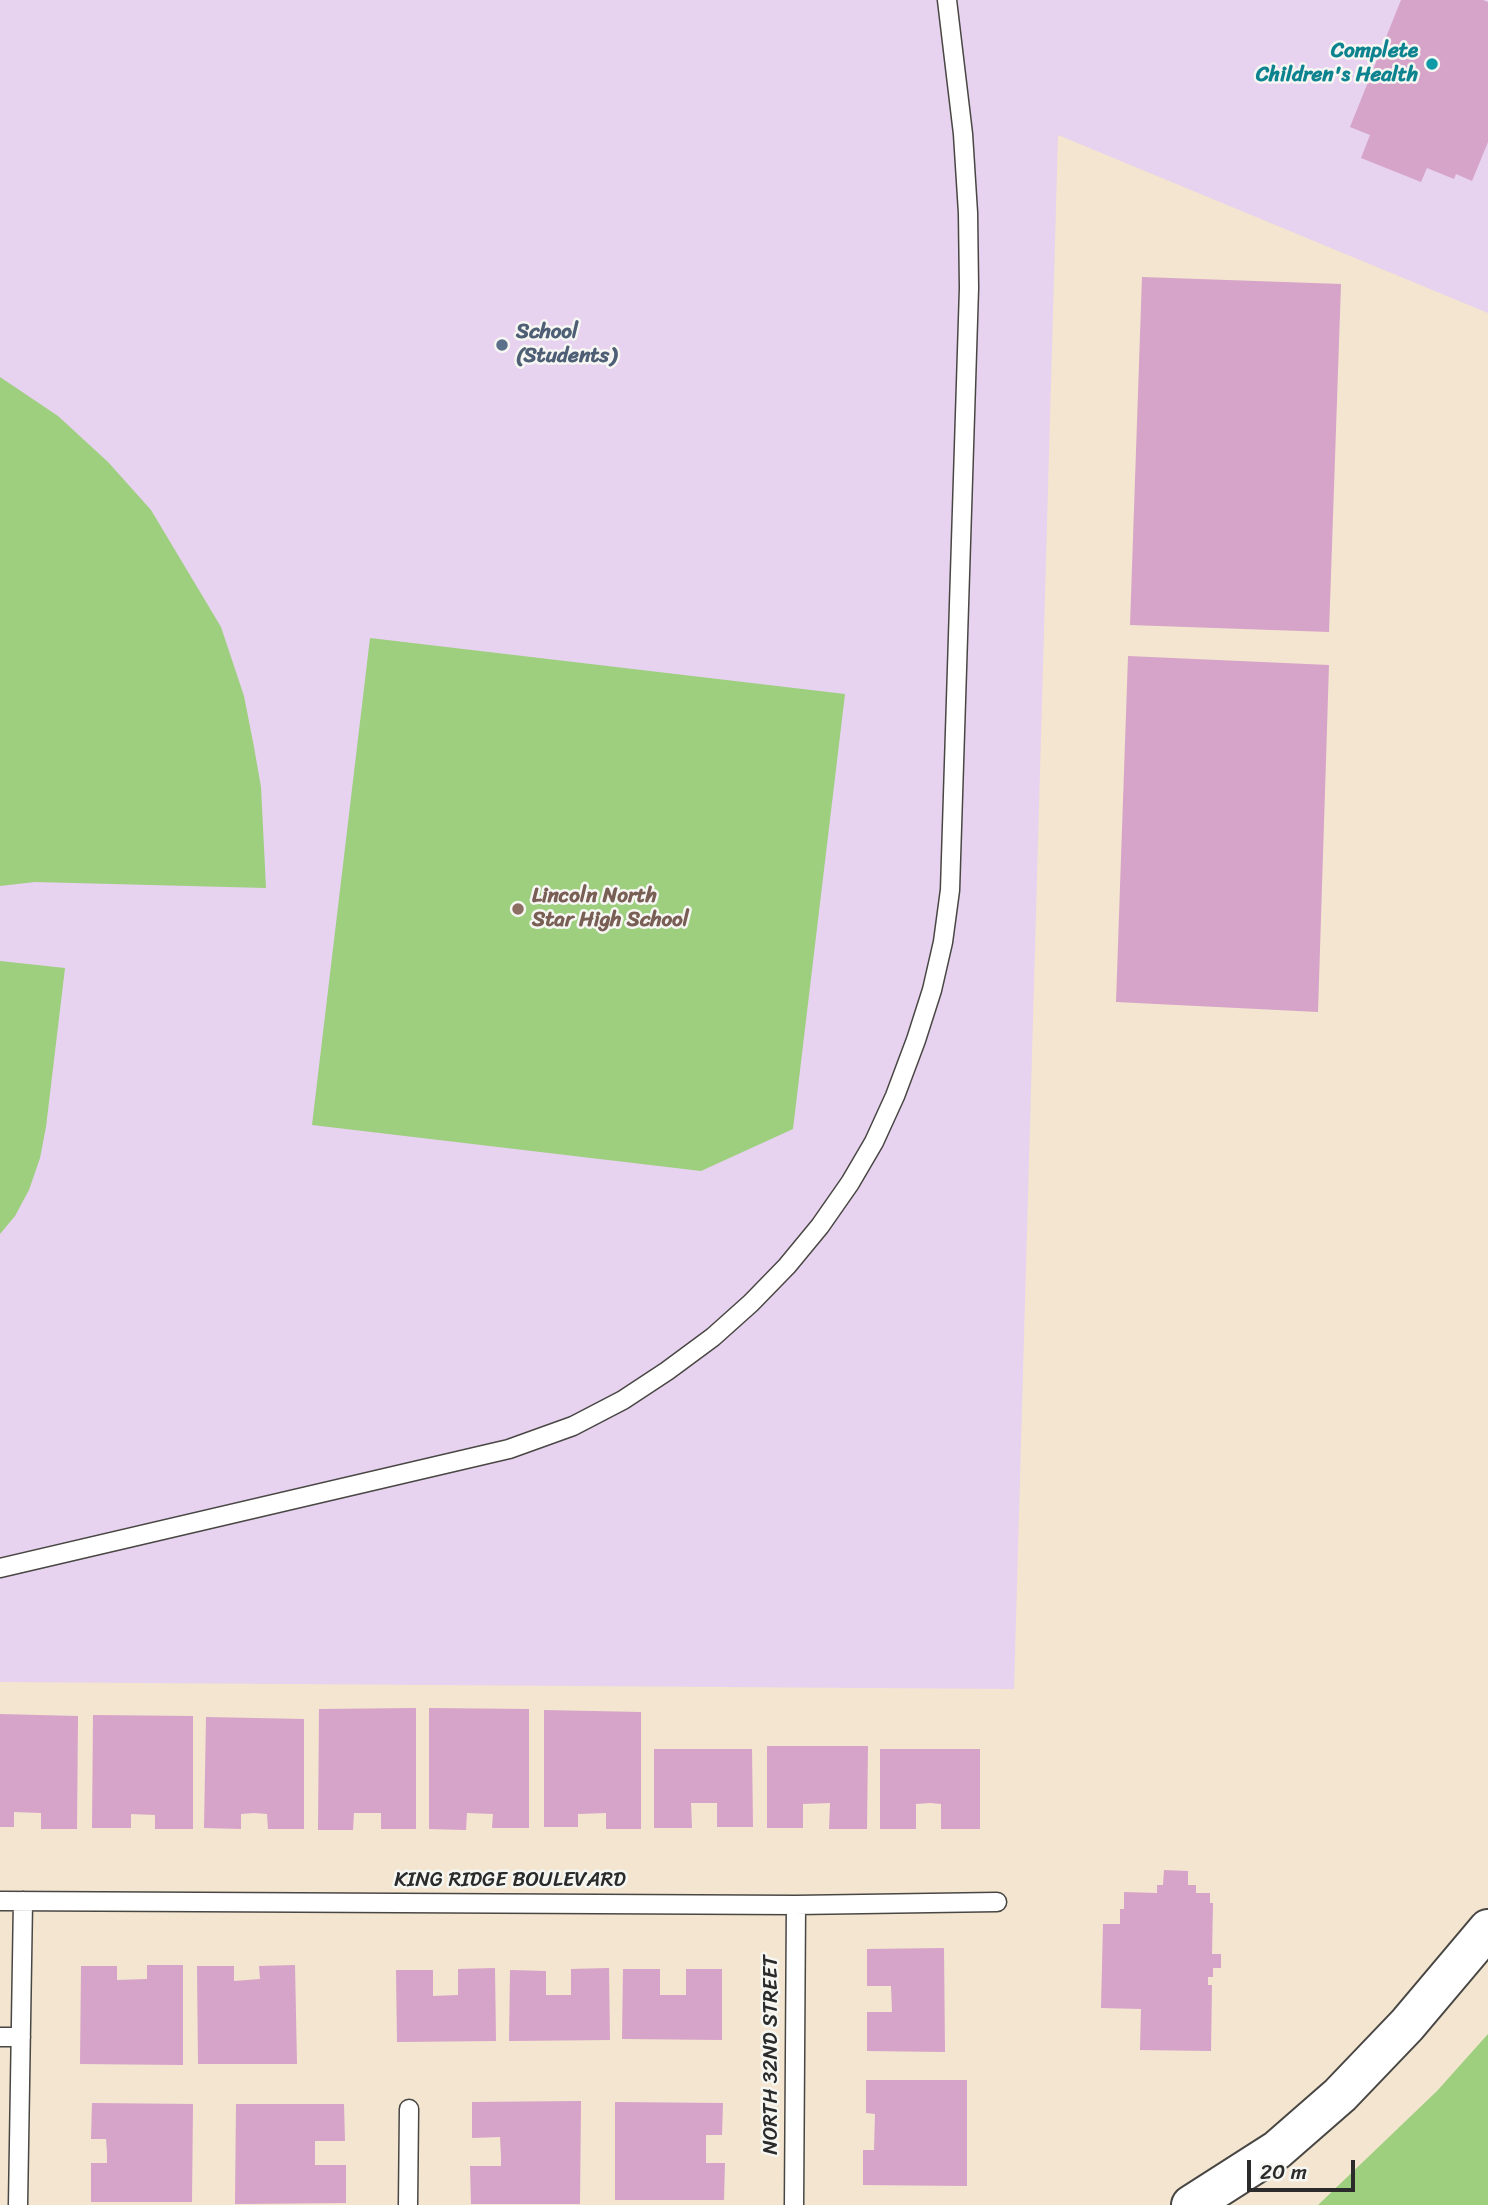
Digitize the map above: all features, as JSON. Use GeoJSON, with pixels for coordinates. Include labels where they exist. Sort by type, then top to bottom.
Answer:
{"type":"FeatureCollection","features":[{"type":"Feature","properties":{"kind":"street"},"geometry":{"type":"LineString","coordinates":[[1191,2205],[1277,2150],[1340,2095],[1407,2025],[1488,1929]]}},
{"type":"Feature","properties":{"kind":"lane"},"geometry":{"type":"LineString","coordinates":[[0,1568],[509,1449],[573,1426],[623,1399],[713,1337],[787,1266],[820,1226],[850,1183],[874,1142],[916,1041],[943,942],[950,890],[969,288],[963,134],[947,0]]}},
{"type":"Feature","properties":{"kind":"lane"},"geometry":{"type":"LineString","coordinates":[[18,2205],[23,1901]]}},
{"type":"Feature","properties":{"kind":"lane","name":"KING RIDGE BOULEVARD"},"geometry":{"type":"LineString","coordinates":[[0,1902],[796,1905],[997,1902]]}},
{"type":"Feature","properties":{"kind":"lane","name":"NORTH 32ND STREET"},"geometry":{"type":"LineString","coordinates":[[794,2205],[796,1905]]}},
{"type":"Feature","properties":{"kind":"lane"},"geometry":{"type":"LineString","coordinates":[[0,2037],[21,2037]]}},
{"type":"Feature","properties":{"kind":"lane"},"geometry":{"type":"LineString","coordinates":[[408,2205],[409,2109]]}},
{"type":"Feature","properties":{"kind":"shaded area","name":"Lincoln North Star High School"},"geometry":{"type":"Polygon","coordinates":[[[0,0],[1488,0],[1488,313],[1058,135],[1014,1689],[0,1682],[0,0]]]}},
{"type":"Feature","properties":{"kind":"green space"},"geometry":{"type":"Polygon","coordinates":[[[0,377],[58,416],[108,462],[151,510],[221,627],[244,696],[261,787],[266,888],[35,882],[0,886],[0,377]]]}},
{"type":"Feature","properties":{"kind":"green space"},"geometry":{"type":"Polygon","coordinates":[[[370,638],[845,694],[793,1129],[701,1171],[312,1125],[370,638]]]}},
{"type":"Feature","properties":{"kind":"green space"},"geometry":{"type":"Polygon","coordinates":[[[0,961],[65,968],[40,1158],[29,1190],[15,1216],[0,1234],[0,961]]]}},
{"type":"Feature","properties":{"kind":"green space"},"geometry":{"type":"Polygon","coordinates":[[[1488,2034],[1488,2205],[1318,2205],[1437,2091],[1488,2034]]]}},
{"type":"Feature","properties":{"kind":"building","name":"Complete Children's Health"},"geometry":{"type":"Polygon","coordinates":[[[1401,0],[1488,2],[1488,142],[1472,181],[1456,174],[1454,179],[1427,168],[1421,182],[1361,158],[1370,135],[1350,127],[1401,0]]]}},
{"type":"Feature","properties":{"kind":"building"},"geometry":{"type":"Polygon","coordinates":[[[1142,277],[1341,284],[1329,632],[1130,625],[1142,277]]]}},
{"type":"Feature","properties":{"kind":"building"},"geometry":{"type":"Polygon","coordinates":[[[1128,656],[1329,665],[1318,1012],[1116,1002],[1128,656]]]}},
{"type":"Feature","properties":{"kind":"building"},"geometry":{"type":"Polygon","coordinates":[[[416,1708],[416,1829],[381,1829],[381,1813],[354,1813],[353,1830],[318,1830],[319,1709],[416,1708]]]}},
{"type":"Feature","properties":{"kind":"building"},"geometry":{"type":"Polygon","coordinates":[[[429,1708],[529,1709],[529,1828],[492,1828],[493,1814],[467,1813],[466,1830],[429,1829],[429,1708]]]}},
{"type":"Feature","properties":{"kind":"building"},"geometry":{"type":"Polygon","coordinates":[[[544,1710],[641,1712],[641,1829],[606,1829],[606,1813],[578,1814],[578,1827],[544,1827],[544,1710]]]}},
{"type":"Feature","properties":{"kind":"building"},"geometry":{"type":"Polygon","coordinates":[[[0,1714],[78,1716],[77,1829],[41,1829],[41,1813],[14,1812],[14,1827],[0,1827],[0,1714]]]}},
{"type":"Feature","properties":{"kind":"building"},"geometry":{"type":"Polygon","coordinates":[[[93,1715],[193,1716],[193,1829],[155,1829],[155,1815],[131,1814],[131,1828],[92,1828],[93,1715]]]}},
{"type":"Feature","properties":{"kind":"building"},"geometry":{"type":"Polygon","coordinates":[[[206,1717],[304,1719],[304,1829],[268,1829],[267,1814],[254,1813],[241,1814],[241,1829],[204,1828],[206,1717]]]}},
{"type":"Feature","properties":{"kind":"building"},"geometry":{"type":"Polygon","coordinates":[[[767,1746],[868,1746],[867,1829],[829,1829],[830,1803],[803,1804],[803,1828],[767,1828],[767,1746]]]}},
{"type":"Feature","properties":{"kind":"building"},"geometry":{"type":"Polygon","coordinates":[[[654,1749],[752,1749],[753,1827],[717,1827],[717,1803],[691,1803],[692,1828],[654,1828],[654,1749]]]}},
{"type":"Feature","properties":{"kind":"building"},"geometry":{"type":"Polygon","coordinates":[[[880,1749],[980,1749],[980,1829],[941,1829],[941,1804],[930,1803],[916,1804],[916,1829],[880,1829],[880,1749]]]}},
{"type":"Feature","properties":{"kind":"building"},"geometry":{"type":"Polygon","coordinates":[[[1164,1870],[1188,1871],[1188,1885],[1196,1885],[1196,1893],[1210,1893],[1210,1903],[1213,1903],[1212,1954],[1221,1954],[1221,1968],[1213,1968],[1213,1977],[1208,1977],[1208,1985],[1212,1985],[1211,2051],[1140,2050],[1141,2009],[1101,2008],[1103,1924],[1120,1924],[1120,1909],[1124,1909],[1124,1892],[1157,1893],[1157,1885],[1163,1885],[1164,1870]]]}},
{"type":"Feature","properties":{"kind":"building"},"geometry":{"type":"Polygon","coordinates":[[[944,1948],[945,2052],[867,2051],[867,2012],[892,2012],[891,1986],[867,1986],[867,1949],[944,1948]]]}},
{"type":"Feature","properties":{"kind":"building"},"geometry":{"type":"Polygon","coordinates":[[[147,1965],[183,1965],[183,2065],[80,2064],[81,1966],[117,1966],[117,1980],[147,1979],[147,1965]]]}},
{"type":"Feature","properties":{"kind":"building"},"geometry":{"type":"Polygon","coordinates":[[[295,1965],[297,2064],[198,2064],[197,1966],[234,1966],[234,1981],[260,1979],[259,1966],[295,1965]]]}},
{"type":"Feature","properties":{"kind":"building"},"geometry":{"type":"Polygon","coordinates":[[[495,1968],[496,2041],[397,2042],[396,1970],[433,1970],[433,1996],[458,1995],[458,1969],[495,1968]]]}},
{"type":"Feature","properties":{"kind":"building"},"geometry":{"type":"Polygon","coordinates":[[[609,1968],[610,2040],[509,2041],[510,1970],[546,1971],[546,1995],[571,1995],[571,1969],[609,1968]]]}},
{"type":"Feature","properties":{"kind":"building"},"geometry":{"type":"Polygon","coordinates":[[[623,1969],[660,1969],[660,1995],[686,1995],[686,1969],[722,1969],[722,2040],[622,2039],[623,1969]]]}},
{"type":"Feature","properties":{"kind":"building"},"geometry":{"type":"Polygon","coordinates":[[[866,2080],[967,2080],[967,2186],[863,2185],[863,2150],[874,2150],[875,2114],[866,2113],[866,2080]]]}},
{"type":"Feature","properties":{"kind":"building"},"geometry":{"type":"Polygon","coordinates":[[[581,2101],[580,2204],[471,2204],[470,2166],[501,2166],[500,2137],[472,2138],[472,2102],[581,2101]]]}},
{"type":"Feature","properties":{"kind":"building"},"geometry":{"type":"Polygon","coordinates":[[[615,2102],[723,2103],[722,2135],[706,2135],[706,2163],[725,2163],[724,2200],[615,2200],[615,2102]]]}},
{"type":"Feature","properties":{"kind":"building"},"geometry":{"type":"Polygon","coordinates":[[[92,2103],[193,2104],[192,2202],[91,2202],[91,2163],[107,2163],[106,2139],[91,2139],[92,2103]]]}},
{"type":"Feature","properties":{"kind":"building"},"geometry":{"type":"Polygon","coordinates":[[[236,2104],[344,2104],[345,2141],[315,2141],[315,2165],[346,2165],[346,2203],[235,2204],[236,2104]]]}},
{"type":"Feature","properties":{"kind":"place","name":"Complete Children's Health"},"geometry":{"type":"Point","coordinates":[1432,64]}},
{"type":"Feature","properties":{"kind":"place","name":"School (Students)"},"geometry":{"type":"Point","coordinates":[502,345]}},
{"type":"Feature","properties":{"kind":"place","name":"Lincoln North Star High School"},"geometry":{"type":"Point","coordinates":[518,909]}}]}
